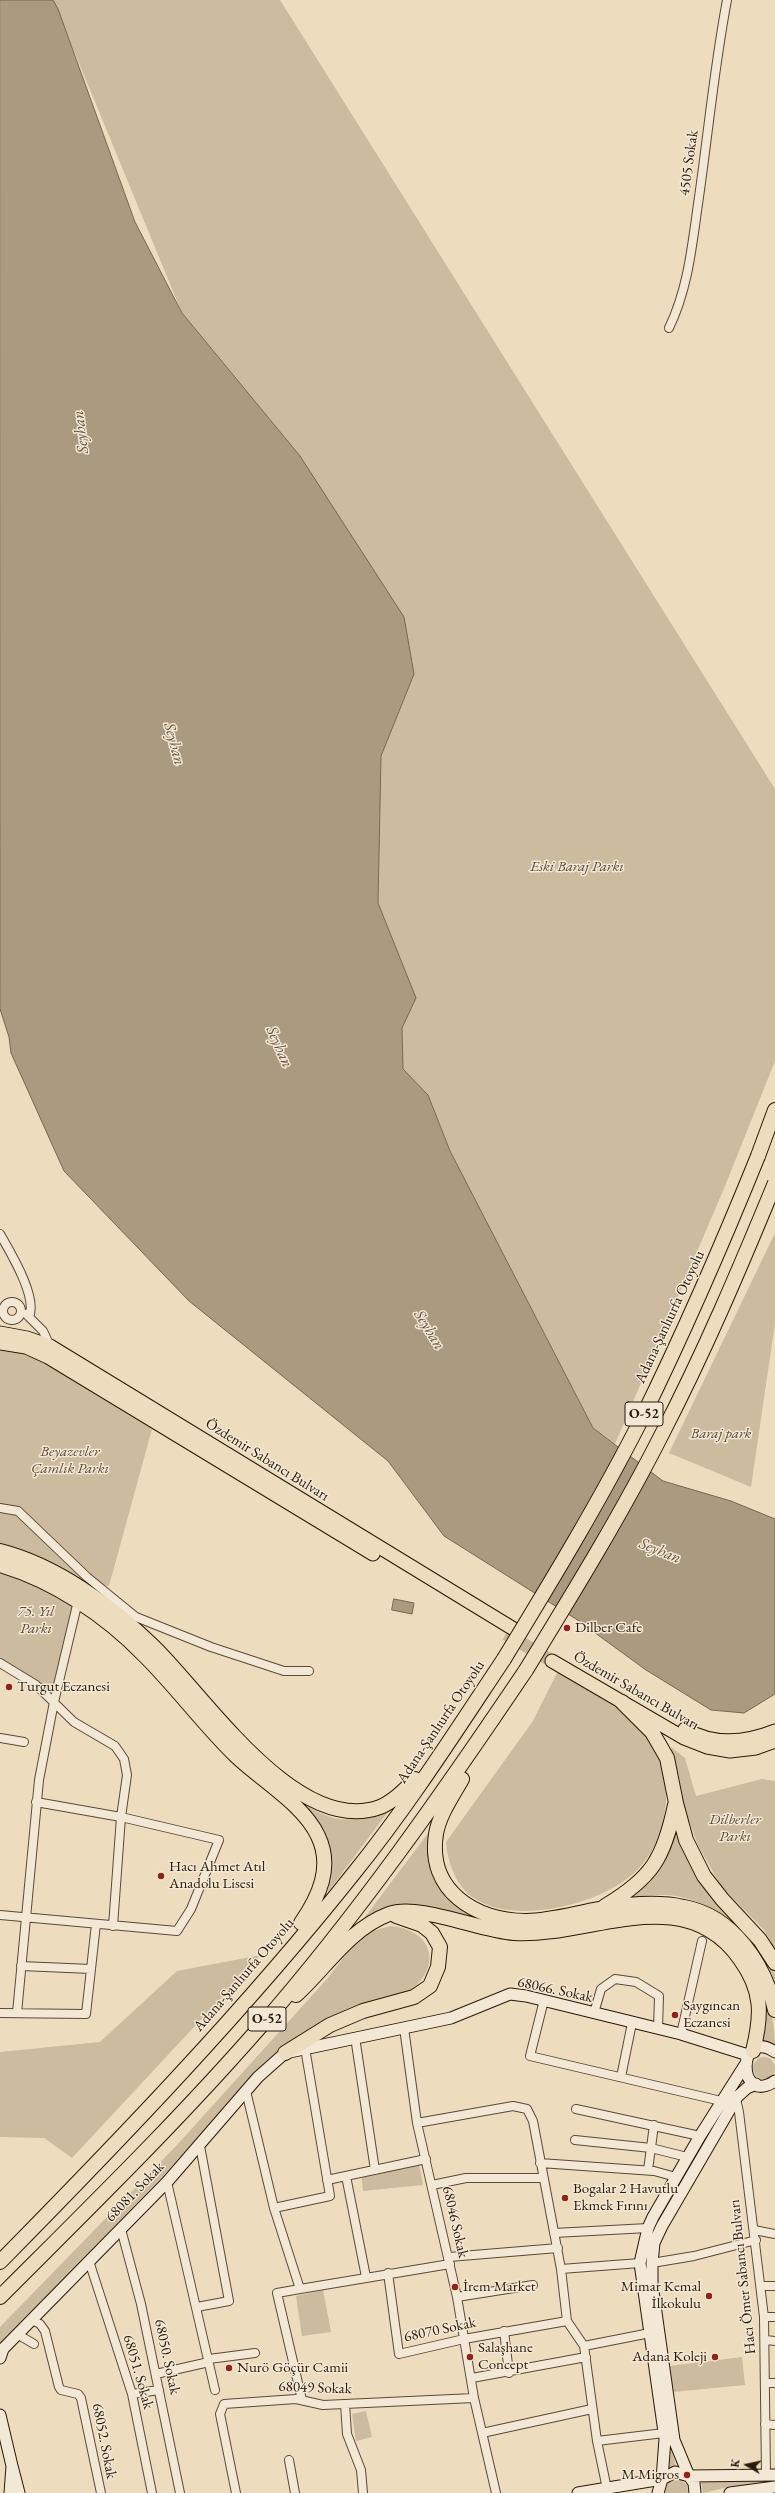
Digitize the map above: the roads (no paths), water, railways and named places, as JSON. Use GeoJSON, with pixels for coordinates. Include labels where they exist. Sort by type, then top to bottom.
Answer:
{"type":"FeatureCollection","features":[{"type":"Feature","properties":{"kind":"highway","name":"Adana-Şanlıurfa Otoyolu"},"geometry":{"type":"LineString","coordinates":[[0,2262],[114,2146],[242,2005],[354,1873],[397,1817],[466,1717],[504,1659],[577,1539],[641,1419],[706,1283],[758,1156],[775,1110]]}},
{"type":"Feature","properties":{"kind":"highway","name":"O-52"},"geometry":{"type":"LineString","coordinates":[[0,2297],[125,2172],[260,2027],[372,1889],[428,1813],[526,1670],[598,1553],[662,1434],[729,1294],[775,1183]]}},
{"type":"Feature","properties":{"kind":"highway"},"geometry":{"type":"LineString","coordinates":[[0,1551],[14,1554],[51,1570],[120,1617],[153,1645],[224,1726],[268,1768],[303,1797],[322,1806],[340,1811],[361,1812],[380,1807],[403,1792],[428,1765],[466,1717]]}},
{"type":"Feature","properties":{"kind":"highway"},"geometry":{"type":"LineString","coordinates":[[0,1565],[45,1582],[78,1602],[144,1655],[215,1736],[257,1776],[304,1816],[319,1837],[324,1871],[315,1903],[242,2005]]}},
{"type":"Feature","properties":{"kind":"highway"},"geometry":{"type":"LineString","coordinates":[[622,1702],[652,1732],[667,1758],[676,1803],[686,1840],[704,1876],[722,1899],[760,1940],[775,1963]]}},
{"type":"Feature","properties":{"kind":"highway"},"geometry":{"type":"LineString","coordinates":[[498,1712],[448,1804],[436,1833],[436,1859],[442,1880],[459,1900],[476,1912],[500,1918],[526,1921],[561,1918],[600,1909],[653,1903],[686,1907],[716,1920],[740,1939],[760,1967],[775,2010]]}},
{"type":"Feature","properties":{"kind":"highway"},"geometry":{"type":"LineString","coordinates":[[600,1909],[636,1885],[652,1869],[670,1831],[676,1803]]}},
{"type":"Feature","properties":{"kind":"highway"},"geometry":{"type":"LineString","coordinates":[[260,2027],[311,1981],[345,1944],[365,1926],[390,1914],[418,1912],[514,1933],[542,1932],[626,1917],[659,1915],[684,1920],[710,1931],[728,1944],[749,1972],[759,1998],[760,2017],[749,2057]]}},
{"type":"Feature","properties":{"kind":"highway"},"geometry":{"type":"LineString","coordinates":[[286,2053],[330,2025],[363,2011],[414,1997],[430,1986],[438,1967],[440,1947],[432,1933],[422,1925],[390,1914]]}},
{"type":"Feature","properties":{"kind":"main road","name":"Özdemir Sabancı Bulvarı"},"geometry":{"type":"LineString","coordinates":[[0,1334],[27,1338],[50,1346],[509,1631],[48,1357],[26,1346],[0,1343]]}},
{"type":"Feature","properties":{"kind":"main road","name":"Özdemir Sabancı Bulvarı"},"geometry":{"type":"LineString","coordinates":[[775,1731],[755,1739],[731,1742],[705,1737],[688,1730],[554,1658],[622,1702],[684,1738],[707,1747],[730,1751],[756,1748],[775,1741]]}},
{"type":"Feature","properties":{"kind":"main road","name":"68066. Sokak"},"geometry":{"type":"LineString","coordinates":[[286,2053],[355,2037],[451,2018],[510,1994],[544,2000],[681,2034],[749,2057],[762,2048],[775,2052]]}},
{"type":"Feature","properties":{"kind":"main road","name":"68081. Sokak"},"geometry":{"type":"LineString","coordinates":[[2,2353],[17,2334],[167,2182],[200,2146],[246,2091],[270,2066],[286,2053]]}},
{"type":"Feature","properties":{"kind":"main road"},"geometry":{"type":"LineString","coordinates":[[749,2057],[747,2075],[768,2084]]}},
{"type":"Feature","properties":{"kind":"main road"},"geometry":{"type":"LineString","coordinates":[[658,2493],[662,2479],[664,2433],[640,2263],[648,2228],[700,2136],[749,2057]]}},
{"type":"Feature","properties":{"kind":"main road"},"geometry":{"type":"LineString","coordinates":[[695,2493],[694,2483],[689,2476],[674,2440],[652,2284],[654,2243],[662,2226],[736,2099],[747,2088],[768,2084]]}},
{"type":"Feature","properties":{"kind":"main road"},"geometry":{"type":"LineString","coordinates":[[0,2415],[20,2493]]}},
{"type":"Feature","properties":{"kind":"main road"},"geometry":{"type":"LineString","coordinates":[[10,2493],[12,2466]]}},
{"type":"Feature","properties":{"kind":"main road"},"geometry":{"type":"LineString","coordinates":[[578,2493],[662,2479],[675,2472],[689,2476],[771,2476]]}},
{"type":"Feature","properties":{"kind":"main road"},"geometry":{"type":"LineString","coordinates":[[730,2493],[769,2489]]}},
{"type":"Feature","properties":{"kind":"street","name":"4505 Sokak"},"geometry":{"type":"LineString","coordinates":[[669,328],[682,294],[691,255],[716,54],[727,0]]}},
{"type":"Feature","properties":{"kind":"street"},"geometry":{"type":"LineString","coordinates":[[0,1234],[23,1279],[32,1310],[29,1317]]}},
{"type":"Feature","properties":{"kind":"street"},"geometry":{"type":"LineString","coordinates":[[21,1310],[19,1316],[14,1320],[2,1317],[4,1306],[8,1302],[17,1303],[21,1310],[43,1331],[50,1346]]}},
{"type":"Feature","properties":{"kind":"street"},"geometry":{"type":"LineString","coordinates":[[0,1508],[18,1511],[87,1577],[136,1617],[211,1647],[269,1666],[284,1670],[309,1671]]}},
{"type":"Feature","properties":{"kind":"street"},"geometry":{"type":"LineString","coordinates":[[17,2013],[36,1802],[54,1702],[78,1602]]}},
{"type":"Feature","properties":{"kind":"street"},"geometry":{"type":"LineString","coordinates":[[0,1663],[36,1685],[74,1722],[115,1746],[124,1759],[128,1775],[121,1816],[113,1926]]}},
{"type":"Feature","properties":{"kind":"street"},"geometry":{"type":"LineString","coordinates":[[0,1738],[24,1742]]}},
{"type":"Feature","properties":{"kind":"street"},"geometry":{"type":"LineString","coordinates":[[0,1915],[177,1931],[192,1909],[219,1840],[121,1816],[36,1802]]}},
{"type":"Feature","properties":{"kind":"street"},"geometry":{"type":"LineString","coordinates":[[0,2013],[86,2014],[96,1924]]}},
{"type":"Feature","properties":{"kind":"street"},"geometry":{"type":"LineString","coordinates":[[681,2034],[702,1941]]}},
{"type":"Feature","properties":{"kind":"street"},"geometry":{"type":"LineString","coordinates":[[21,1966],[91,1969]]}},
{"type":"Feature","properties":{"kind":"street"},"geometry":{"type":"LineString","coordinates":[[594,2013],[601,1990],[614,1979],[636,1982],[659,1996],[658,2029]]}},
{"type":"Feature","properties":{"kind":"street"},"geometry":{"type":"LineString","coordinates":[[544,2000],[530,2056],[721,2101]]}},
{"type":"Feature","properties":{"kind":"street"},"geometry":{"type":"LineString","coordinates":[[621,2077],[632,2023]]}},
{"type":"Feature","properties":{"kind":"street","name":"68046 Sokak"},"geometry":{"type":"LineString","coordinates":[[404,2028],[418,2123],[458,2296],[474,2398],[496,2493]]}},
{"type":"Feature","properties":{"kind":"street"},"geometry":{"type":"LineString","coordinates":[[355,2037],[374,2170]]}},
{"type":"Feature","properties":{"kind":"street"},"geometry":{"type":"LineString","coordinates":[[274,2208],[330,2196],[305,2048]]}},
{"type":"Feature","properties":{"kind":"street"},"geometry":{"type":"LineString","coordinates":[[246,2091],[274,2208],[300,2289]]}},
{"type":"Feature","properties":{"kind":"street","name":"Hacı Ömer Sabancı Bulvarı"},"geometry":{"type":"LineString","coordinates":[[736,2099],[762,2286],[766,2340],[765,2424],[771,2476]]}},
{"type":"Feature","properties":{"kind":"street"},"geometry":{"type":"LineString","coordinates":[[418,2123],[520,2106],[531,2114],[558,2248],[567,2321],[584,2346],[597,2441],[607,2489]]}},
{"type":"Feature","properties":{"kind":"street"},"geometry":{"type":"LineString","coordinates":[[576,2109],[700,2136]]}},
{"type":"Feature","properties":{"kind":"street"},"geometry":{"type":"LineString","coordinates":[[648,2170],[654,2125]]}},
{"type":"Feature","properties":{"kind":"street"},"geometry":{"type":"LineString","coordinates":[[575,2140],[651,2148],[688,2157]]}},
{"type":"Feature","properties":{"kind":"street"},"geometry":{"type":"LineString","coordinates":[[197,2307],[229,2301],[200,2146]]}},
{"type":"Feature","properties":{"kind":"street"},"geometry":{"type":"LineString","coordinates":[[327,2180],[426,2159]]}},
{"type":"Feature","properties":{"kind":"street"},"geometry":{"type":"LineString","coordinates":[[540,2163],[648,2170],[664,2172],[676,2177]]}},
{"type":"Feature","properties":{"kind":"street"},"geometry":{"type":"LineString","coordinates":[[346,2176],[366,2277]]}},
{"type":"Feature","properties":{"kind":"street"},"geometry":{"type":"LineString","coordinates":[[432,2185],[466,2178],[543,2178]]}},
{"type":"Feature","properties":{"kind":"street"},"geometry":{"type":"LineString","coordinates":[[167,2182],[215,2390]]}},
{"type":"Feature","properties":{"kind":"street"},"geometry":{"type":"LineString","coordinates":[[554,2233],[648,2228]]}},
{"type":"Feature","properties":{"kind":"street","name":"68050. Sokak"},"geometry":{"type":"LineString","coordinates":[[121,2229],[142,2304],[180,2493]]}},
{"type":"Feature","properties":{"kind":"street"},"geometry":{"type":"LineString","coordinates":[[754,2230],[775,2234]]}},
{"type":"Feature","properties":{"kind":"street"},"geometry":{"type":"LineString","coordinates":[[652,2263],[694,2256],[756,2240]]}},
{"type":"Feature","properties":{"kind":"street"},"geometry":{"type":"LineString","coordinates":[[302,2400],[277,2293],[450,2260],[558,2248]]}},
{"type":"Feature","properties":{"kind":"street","name":"68051. Sokak"},"geometry":{"type":"LineString","coordinates":[[89,2261],[132,2394],[152,2493]]}},
{"type":"Feature","properties":{"kind":"street"},"geometry":{"type":"LineString","coordinates":[[561,2269],[640,2263]]}},
{"type":"Feature","properties":{"kind":"street","name":"68070 Sokak"},"geometry":{"type":"LineString","coordinates":[[388,2273],[399,2354],[464,2339],[567,2321]]}},
{"type":"Feature","properties":{"kind":"street"},"geometry":{"type":"LineString","coordinates":[[458,2296],[533,2285]]}},
{"type":"Feature","properties":{"kind":"street"},"geometry":{"type":"LineString","coordinates":[[762,2286],[775,2286]]}},
{"type":"Feature","properties":{"kind":"street"},"geometry":{"type":"LineString","coordinates":[[764,2316],[775,2317]]}},
{"type":"Feature","properties":{"kind":"street","name":"68052. Sokak"},"geometry":{"type":"LineString","coordinates":[[32,2320],[40,2324],[45,2331],[59,2387],[61,2390],[78,2394],[81,2398],[100,2493]]}},
{"type":"Feature","properties":{"kind":"street"},"geometry":{"type":"LineString","coordinates":[[504,2332],[509,2373]]}},
{"type":"Feature","properties":{"kind":"street"},"geometry":{"type":"LineString","coordinates":[[584,2346],[650,2333]]}},
{"type":"Feature","properties":{"kind":"street"},"geometry":{"type":"LineString","coordinates":[[17,2334],[34,2344]]}},
{"type":"Feature","properties":{"kind":"street"},"geometry":{"type":"LineString","coordinates":[[766,2340],[775,2341]]}},
{"type":"Feature","properties":{"kind":"street"},"geometry":{"type":"LineString","coordinates":[[156,2374],[209,2360],[254,2353]]}},
{"type":"Feature","properties":{"kind":"street"},"geometry":{"type":"LineString","coordinates":[[472,2378],[509,2373],[586,2358]]}},
{"type":"Feature","properties":{"kind":"street"},"geometry":{"type":"LineString","coordinates":[[766,2383],[775,2383]]}},
{"type":"Feature","properties":{"kind":"street"},"geometry":{"type":"LineString","coordinates":[[132,2394],[159,2390]]}},
{"type":"Feature","properties":{"kind":"street","name":"68049 Sokak"},"geometry":{"type":"LineString","coordinates":[[236,2493],[220,2414],[222,2406],[275,2400],[302,2400],[314,2405],[474,2398]]}},
{"type":"Feature","properties":{"kind":"street"},"geometry":{"type":"LineString","coordinates":[[345,2404],[347,2434],[361,2470],[363,2493]]}},
{"type":"Feature","properties":{"kind":"street"},"geometry":{"type":"LineString","coordinates":[[482,2433],[592,2409]]}},
{"type":"Feature","properties":{"kind":"street"},"geometry":{"type":"LineString","coordinates":[[765,2424],[775,2424]]}},
{"type":"Feature","properties":{"kind":"street"},"geometry":{"type":"LineString","coordinates":[[597,2441],[664,2433]]}},
{"type":"Feature","properties":{"kind":"street"},"geometry":{"type":"LineString","coordinates":[[289,2460],[295,2493]]}},
{"type":"Feature","properties":{"kind":"water","name":"Seyhan"},"geometry":{"type":"Polygon","coordinates":[[[0,0],[53,0],[58,9],[135,222],[182,313],[300,456],[404,617],[414,674],[381,756],[378,903],[416,998],[402,1028],[403,1069],[428,1095],[450,1151],[593,1428],[663,1481],[731,1501],[775,1519],[775,1694],[744,1713],[711,1710],[646,1670],[576,1619],[444,1536],[388,1461],[189,1301],[64,1171],[11,1053],[9,1037],[0,1009],[0,0]]]}},
{"type":"Feature","properties":{"kind":"water"},"geometry":{"type":"Polygon","coordinates":[[[394,1599],[414,1603],[412,1614],[392,1610],[394,1599]]]}},
{"type":"Feature","properties":{"kind":"tunnel"},"geometry":{"type":"LineString","coordinates":[[506,1634],[552,1661]]}},
{"type":"Feature","properties":{"kind":"place","name":"Dilber Cafe"},"geometry":{"type":"Point","coordinates":[567,1628]}},
{"type":"Feature","properties":{"kind":"place","name":"Turgut Eczanesi"},"geometry":{"type":"Point","coordinates":[9,1687]}},
{"type":"Feature","properties":{"kind":"place","name":"Hacı Ahmet Atıl Anadolu Lisesi"},"geometry":{"type":"Point","coordinates":[161,1876]}},
{"type":"Feature","properties":{"kind":"place","name":"Saygıncan Eczanesi"},"geometry":{"type":"Point","coordinates":[675,2015]}},
{"type":"Feature","properties":{"kind":"place","name":"Bogalar 2 Havutlu Ekmek Fırını"},"geometry":{"type":"Point","coordinates":[565,2198]}},
{"type":"Feature","properties":{"kind":"place","name":"İrem Market"},"geometry":{"type":"Point","coordinates":[455,2287]}},
{"type":"Feature","properties":{"kind":"place","name":"Mimar Kemal İlkokulu"},"geometry":{"type":"Point","coordinates":[709,2296]}},
{"type":"Feature","properties":{"kind":"place","name":"Salaşhane Concept"},"geometry":{"type":"Point","coordinates":[470,2357]}},
{"type":"Feature","properties":{"kind":"place","name":"Adana Koleji"},"geometry":{"type":"Point","coordinates":[715,2357]}},
{"type":"Feature","properties":{"kind":"place","name":"Nurö Göçür Camii"},"geometry":{"type":"Point","coordinates":[229,2368]}},
{"type":"Feature","properties":{"kind":"place","name":"M Migros"},"geometry":{"type":"Point","coordinates":[687,2475]}},
{"type":"Feature","properties":{"kind":"park label","name":"Eski Baraj Parkı"},"geometry":{"type":"Point","coordinates":[577,867]}},
{"type":"Feature","properties":{"kind":"park label","name":"Baraj park"},"geometry":{"type":"Point","coordinates":[721,1434]}},
{"type":"Feature","properties":{"kind":"park label","name":"Beyazevler Çamlık Parkı"},"geometry":{"type":"Point","coordinates":[70,1460]}},
{"type":"Feature","properties":{"kind":"park label","name":"75. Yıl Parkı"},"geometry":{"type":"Point","coordinates":[36,1620]}},
{"type":"Feature","properties":{"kind":"park label","name":"Dilberler Parkı"},"geometry":{"type":"Point","coordinates":[735,1828]}}]}
